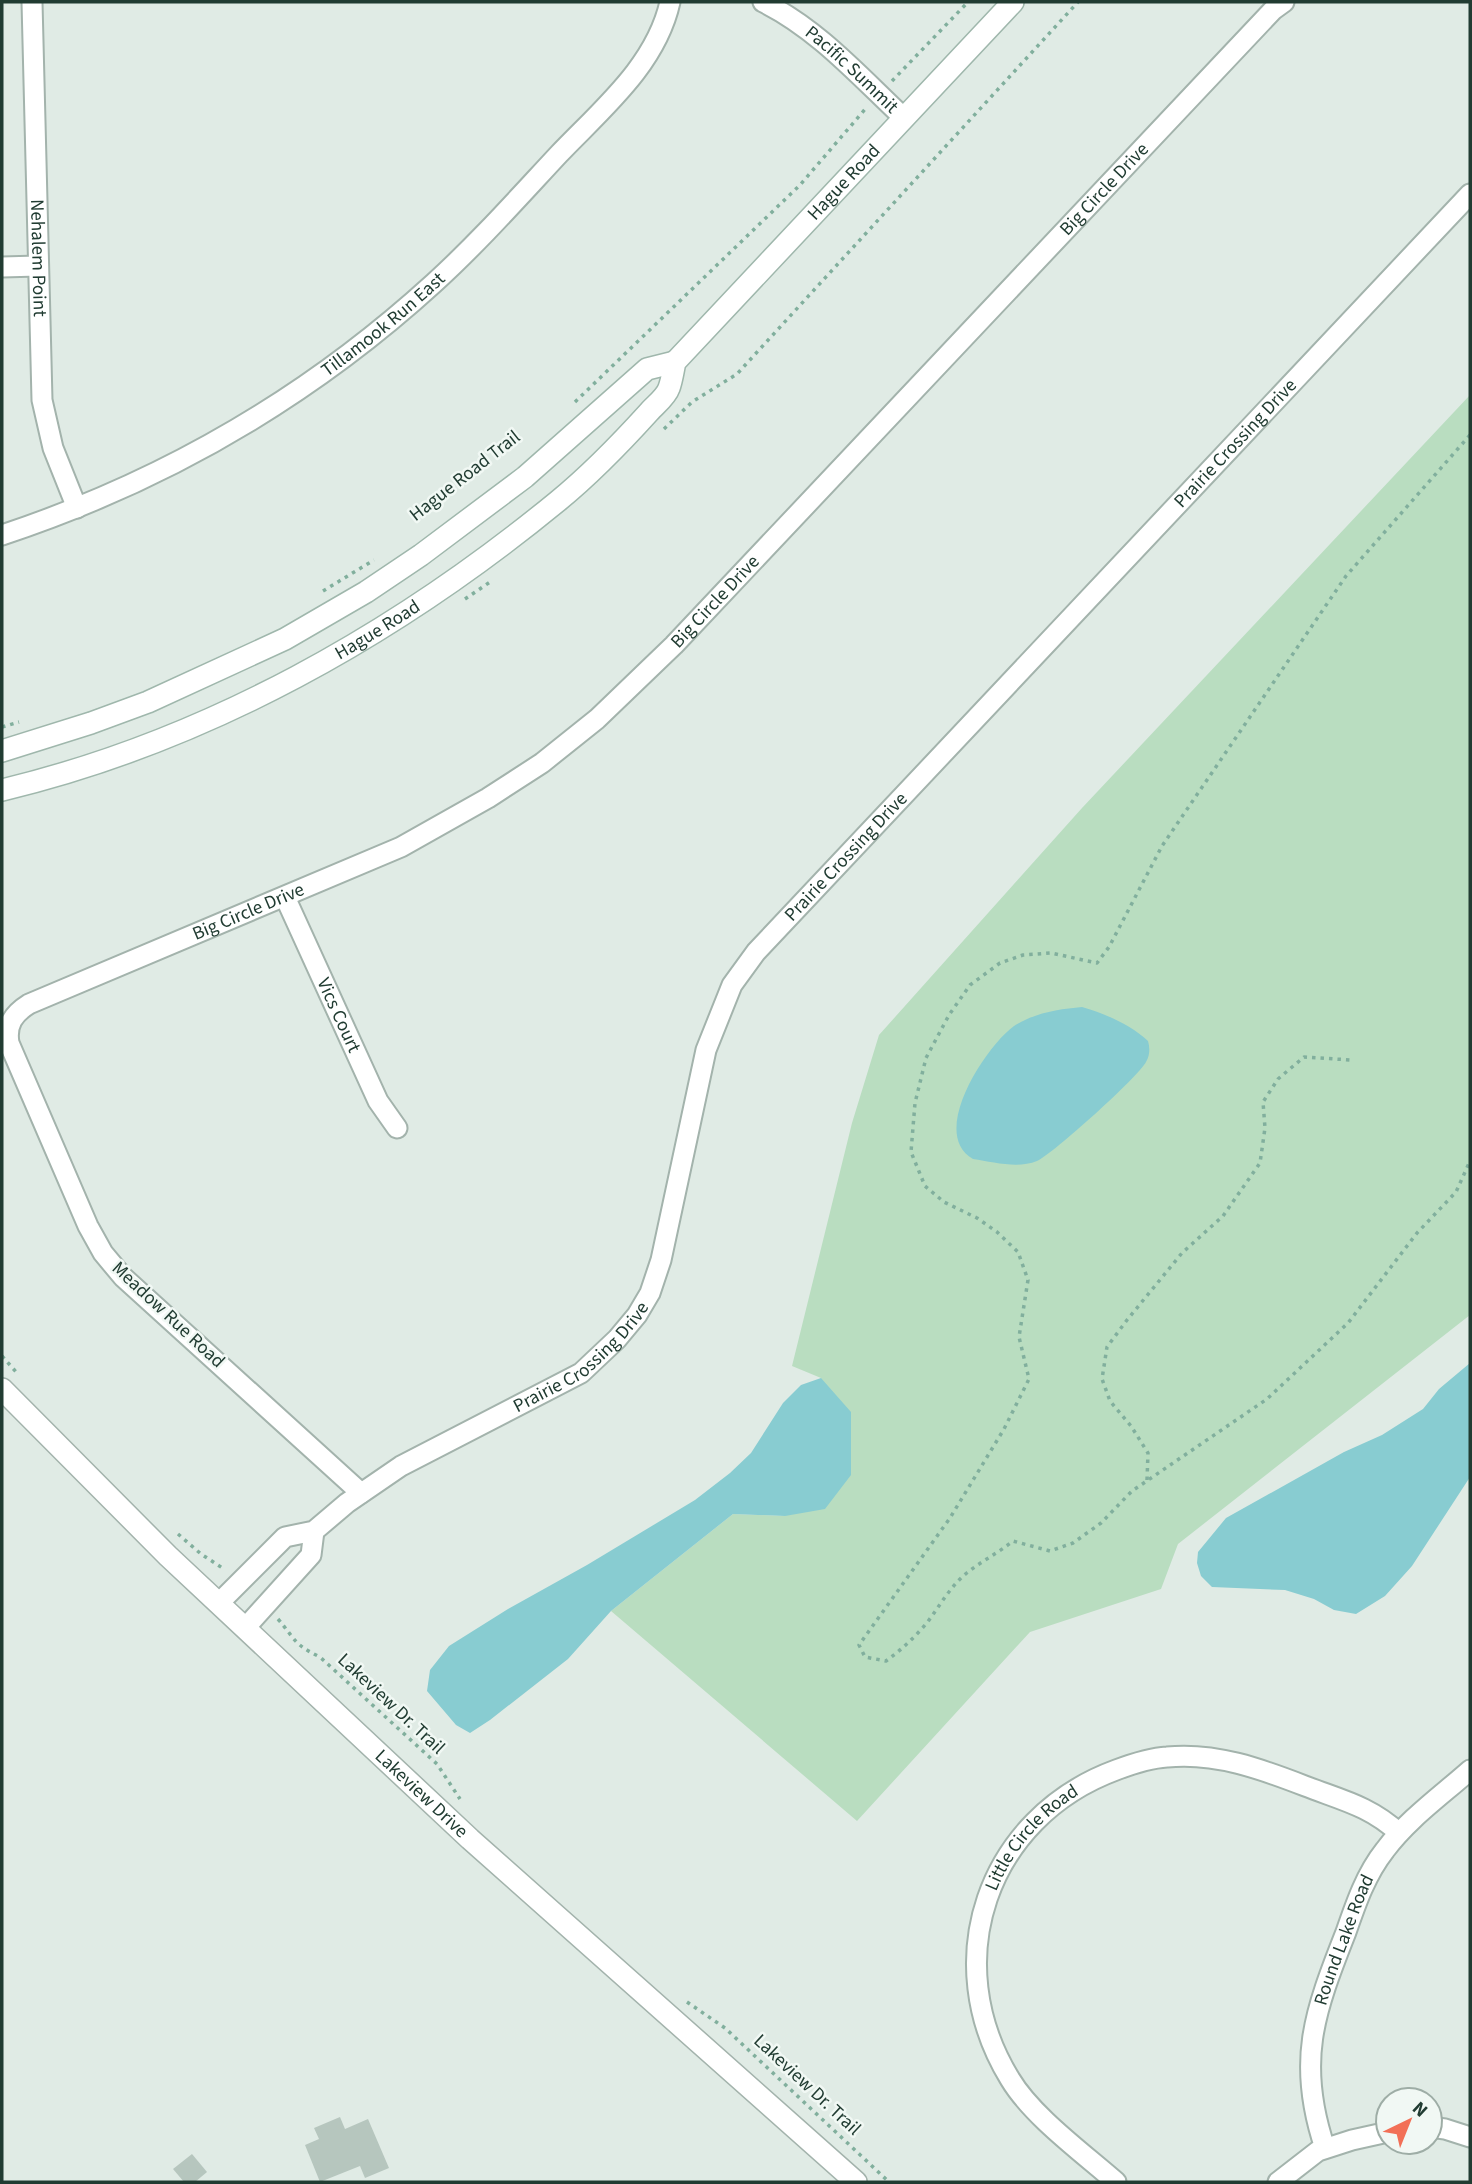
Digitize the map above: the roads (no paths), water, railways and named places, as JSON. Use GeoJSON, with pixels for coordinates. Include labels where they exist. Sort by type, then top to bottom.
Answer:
{"type":"FeatureCollection","features":[{"type":"Feature","properties":{"kind":"main road","name":"Hague Road"},"geometry":{"type":"LineString","coordinates":[[2,790],[72,770],[183,729],[324,663],[394,620],[501,546],[604,462],[669,390],[675,362],[1013,2]]}},
{"type":"Feature","properties":{"kind":"main road","name":"Hague Road"},"geometry":{"type":"LineString","coordinates":[[2,751],[148,702],[285,639],[366,592],[421,555],[525,477],[647,369],[675,362]]}},
{"type":"Feature","properties":{"kind":"main road","name":"Lakeview Drive"},"geometry":{"type":"LineString","coordinates":[[2,1389],[168,1556],[470,1839],[856,2182]]}},
{"type":"Feature","properties":{"kind":"street","name":"Nehalem Point"},"geometry":{"type":"LineString","coordinates":[[32,2],[41,400],[53,448],[77,508]]}},
{"type":"Feature","properties":{"kind":"street","name":"Tillamook Run East"},"geometry":{"type":"LineString","coordinates":[[2,535],[77,508],[152,475],[241,428],[324,372],[403,311],[484,234],[631,78],[657,40],[666,21],[670,2]]}},
{"type":"Feature","properties":{"kind":"street","name":"Pacific Summit"},"geometry":{"type":"LineString","coordinates":[[763,2],[787,14],[809,30],[904,118]]}},
{"type":"Feature","properties":{"kind":"street","name":"Big Circle Drive"},"geometry":{"type":"LineString","coordinates":[[13,1018],[29,1004],[401,847],[488,798],[542,763],[597,719],[674,645],[1254,30],[1284,2]]}},
{"type":"Feature","properties":{"kind":"street","name":"Prairie Crossing Drive"},"geometry":{"type":"LineString","coordinates":[[219,1603],[285,1537],[314,1531],[361,1493],[439,1445],[510,1412],[581,1373],[617,1339],[637,1315],[650,1293],[664,1249],[706,1050],[732,985],[756,952],[1470,194]]}},
{"type":"Feature","properties":{"kind":"street"},"geometry":{"type":"LineString","coordinates":[[2,267],[38,266]]}},
{"type":"Feature","properties":{"kind":"street","name":"Vics Court"},"geometry":{"type":"LineString","coordinates":[[285,897],[378,1101],[397,1128]]}},
{"type":"Feature","properties":{"kind":"street","name":"Meadow Rue Road"},"geometry":{"type":"LineString","coordinates":[[13,1018],[7,1030],[9,1043],[88,1226],[103,1253],[123,1277],[361,1493]]}},
{"type":"Feature","properties":{"kind":"street"},"geometry":{"type":"LineString","coordinates":[[245,1628],[311,1555],[314,1531]]}},
{"type":"Feature","properties":{"kind":"street","name":"Little Circle Road"},"geometry":{"type":"LineString","coordinates":[[1116,2182],[1031,2106],[1011,2082],[985,2029],[975,1974],[979,1926],[995,1879],[1021,1838],[1053,1805],[1092,1779],[1138,1762],[1187,1755],[1227,1761],[1274,1774],[1373,1812],[1399,1833]]}},
{"type":"Feature","properties":{"kind":"street","name":"Round Lake Road"},"geometry":{"type":"LineString","coordinates":[[1325,2148],[1311,2100],[1309,2067],[1312,2034],[1333,1966],[1361,1891],[1377,1860],[1399,1833],[1470,1770]]}},
{"type":"Feature","properties":{"kind":"street"},"geometry":{"type":"LineString","coordinates":[[1444,2129],[1470,2137]]}},
{"type":"Feature","properties":{"kind":"street"},"geometry":{"type":"LineString","coordinates":[[1278,2182],[1325,2148],[1374,2136]]}},
{"type":"Feature","properties":{"kind":"water"},"geometry":{"type":"Polygon","coordinates":[[[1082,1007],[1117,1020],[1148,1041],[1146,1062],[1095,1114],[1037,1161],[1014,1165],[973,1159],[961,1147],[956,1130],[966,1091],[989,1052],[1014,1026],[1030,1018],[1047,1012],[1082,1007]]]}},
{"type":"Feature","properties":{"kind":"water"},"geometry":{"type":"Polygon","coordinates":[[[1470,1363],[1470,1477],[1412,1566],[1385,1596],[1356,1614],[1334,1610],[1314,1599],[1285,1590],[1212,1587],[1201,1576],[1197,1563],[1198,1552],[1226,1518],[1344,1452],[1382,1435],[1423,1409],[1439,1389],[1470,1363]]]}},
{"type":"Feature","properties":{"kind":"water"},"geometry":{"type":"Polygon","coordinates":[[[821,1378],[851,1412],[851,1475],[825,1509],[785,1516],[733,1514],[611,1611],[568,1659],[490,1720],[470,1733],[456,1725],[427,1691],[430,1670],[449,1646],[695,1500],[751,1453],[783,1403],[801,1385],[821,1378]]]}}]}
